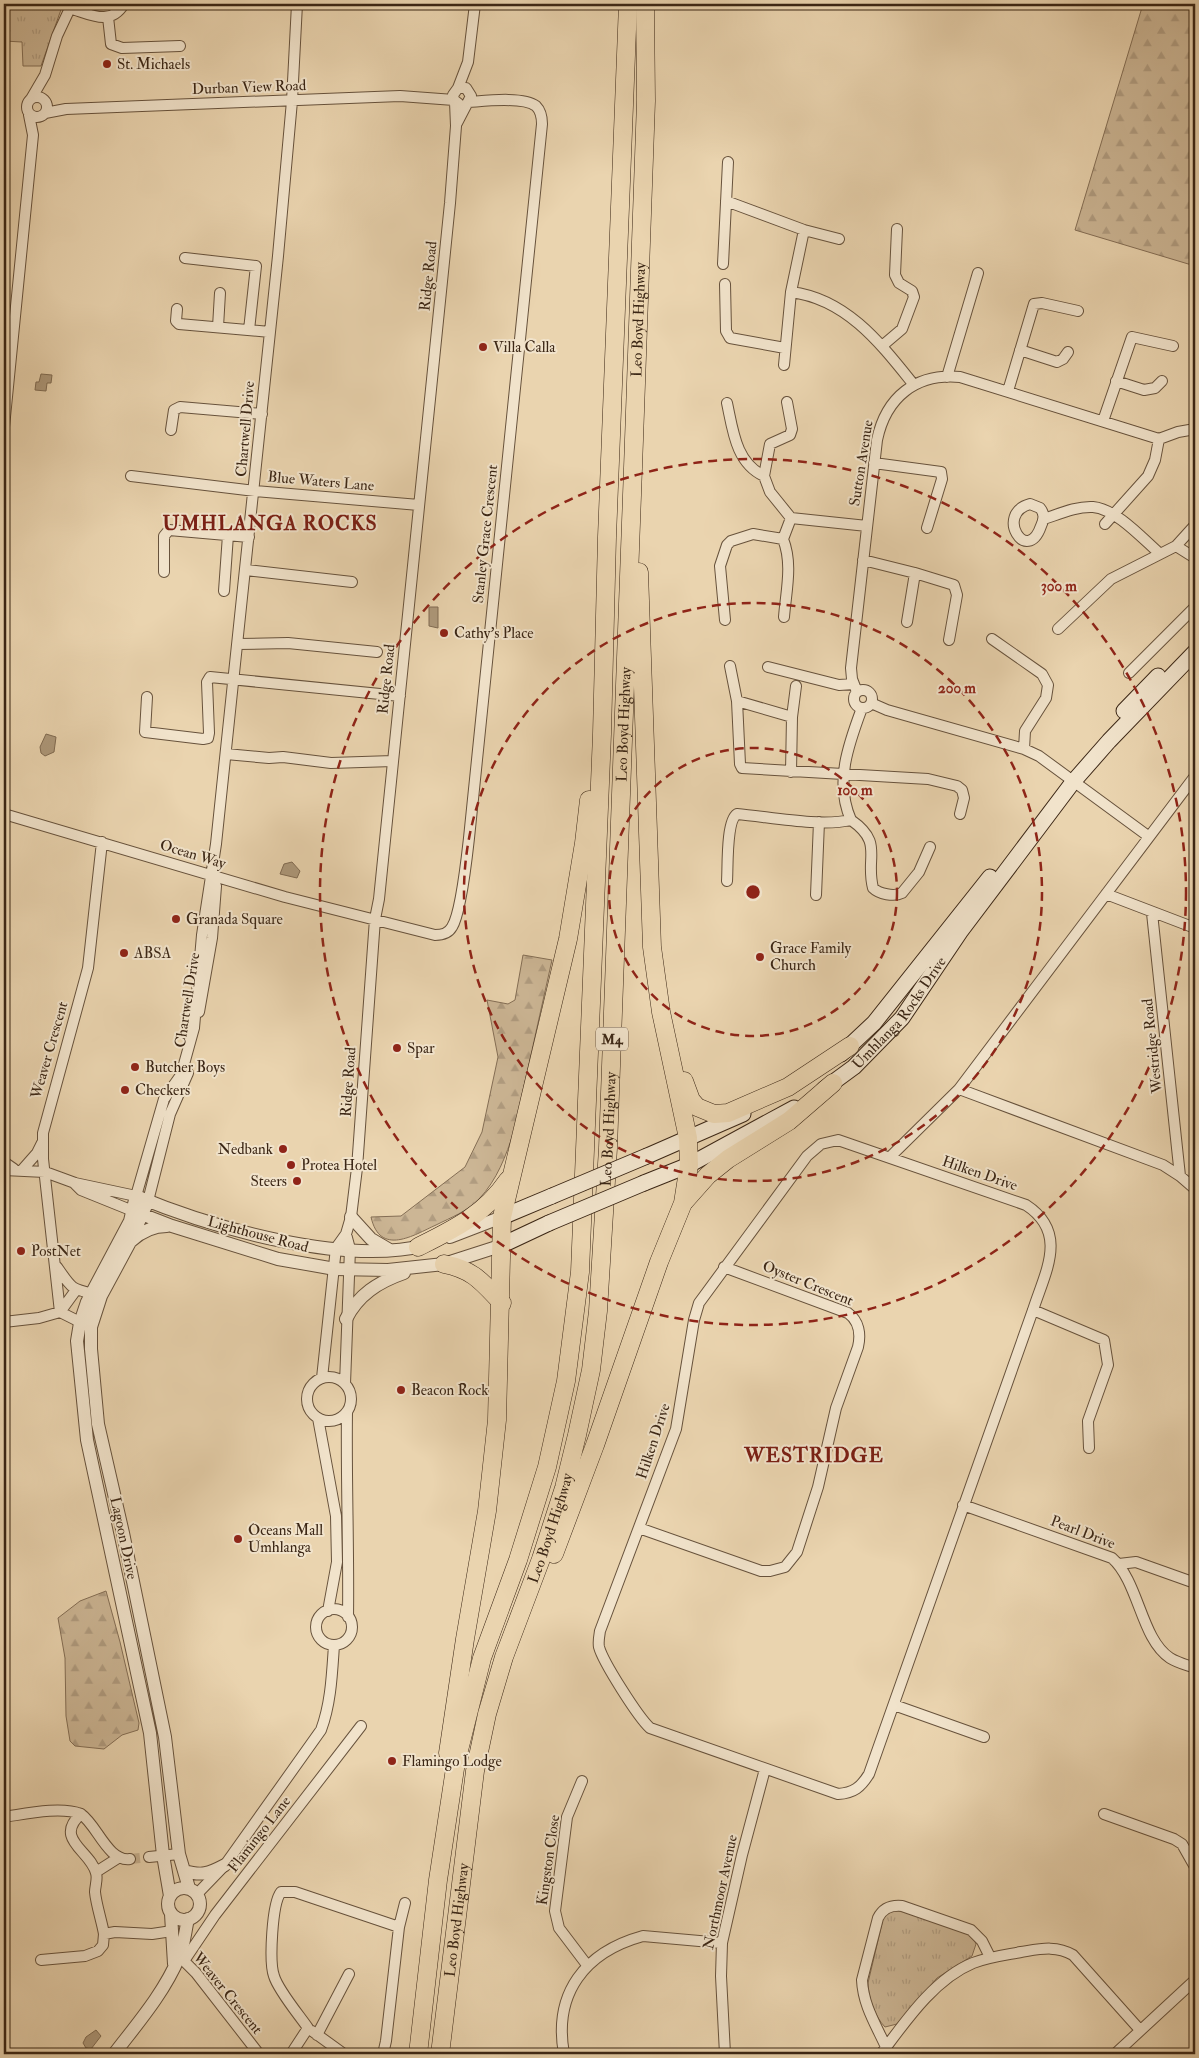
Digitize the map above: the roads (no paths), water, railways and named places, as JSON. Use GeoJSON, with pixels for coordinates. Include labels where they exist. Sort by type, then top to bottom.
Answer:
{"type":"FeatureCollection","features":[{"type":"Feature","properties":{"kind":"highway","name":"Leo Boyd Highway"},"geometry":{"type":"LineString","coordinates":[[418,2054],[426,1980],[456,1762],[482,1658],[518,1560],[547,1467],[566,1381],[576,1316],[581,1262],[587,1135],[607,537],[628,4]]}},
{"type":"Feature","properties":{"kind":"highway","name":"Leo Boyd Highway"},"geometry":{"type":"LineString","coordinates":[[440,2054],[475,1772],[487,1714],[504,1657],[546,1546],[564,1488],[578,1435],[591,1370],[598,1312],[607,1158],[646,101],[645,4]]}},
{"type":"Feature","properties":{"kind":"highway"},"geometry":{"type":"LineString","coordinates":[[466,1838],[486,1748],[509,1670],[595,1445],[655,1271],[683,1203],[689,1166],[688,1138],[661,1012],[652,947],[634,426]]}},
{"type":"Feature","properties":{"kind":"highway"},"geometry":{"type":"LineString","coordinates":[[426,1980],[429,1890],[498,1420],[502,1303],[500,1246],[502,1216],[555,998],[584,843],[598,688],[607,537]]}},
{"type":"Feature","properties":{"kind":"highway"},"geometry":{"type":"LineString","coordinates":[[652,947],[686,1091],[693,1104],[702,1110],[721,1114],[752,1104],[798,1081],[850,1046]]}},
{"type":"Feature","properties":{"kind":"highway"},"geometry":{"type":"LineString","coordinates":[[683,1203],[708,1175],[722,1163],[752,1142],[789,1121],[833,1083]]}},
{"type":"Feature","properties":{"kind":"highway"},"geometry":{"type":"LineString","coordinates":[[418,1247],[453,1229],[480,1212],[500,1191],[512,1174]]}},
{"type":"Feature","properties":{"kind":"highway"},"geometry":{"type":"LineString","coordinates":[[444,1264],[461,1268],[471,1273],[502,1303]]}},
{"type":"Feature","properties":{"kind":"main road","name":"Umhlanga Rocks Drive"},"geometry":{"type":"LineString","coordinates":[[502,1216],[647,1156],[784,1094],[826,1067],[874,1023],[1141,692],[1195,640]]}},
{"type":"Feature","properties":{"kind":"main road","name":"Umhlanga Rocks Drive"},"geometry":{"type":"LineString","coordinates":[[500,1246],[644,1183],[689,1166],[768,1123],[833,1083],[872,1050],[902,1018],[960,932],[1069,779],[1109,741],[1195,652]]}},
{"type":"Feature","properties":{"kind":"street"},"geometry":{"type":"LineString","coordinates":[[4,428],[34,131],[26,106],[45,75],[57,36],[71,6],[108,18],[116,15],[124,4]]}},
{"type":"Feature","properties":{"kind":"street","name":"Chartwell Drive"},"geometry":{"type":"LineString","coordinates":[[142,1198],[170,1114],[189,1071],[198,1039],[198,1017],[211,946],[214,857],[255,491],[292,101],[297,4]]}},
{"type":"Feature","properties":{"kind":"street","name":"Ridge Road"},"geometry":{"type":"LineString","coordinates":[[346,1234],[351,1217],[357,1168],[375,919],[379,899],[400,696],[450,203],[456,126],[468,62],[475,4]]}},
{"type":"Feature","properties":{"kind":"street"},"geometry":{"type":"LineString","coordinates":[[108,18],[111,44],[113,46],[122,48],[180,46]]}},
{"type":"Feature","properties":{"kind":"street"},"geometry":{"type":"LineString","coordinates":[[34,131],[47,107],[44,101],[45,75]]}},
{"type":"Feature","properties":{"kind":"street","name":"Durban View Road"},"geometry":{"type":"LineString","coordinates":[[44,114],[66,109],[400,96],[462,96]]}},
{"type":"Feature","properties":{"kind":"street","name":"Stanley Grace Crescent"},"geometry":{"type":"LineString","coordinates":[[375,919],[435,935],[442,935],[448,932],[452,929],[456,918],[466,863],[542,124],[539,110],[531,103],[462,96]]}},
{"type":"Feature","properties":{"kind":"street"},"geometry":{"type":"LineString","coordinates":[[31,99],[38,97],[44,101]]}},
{"type":"Feature","properties":{"kind":"street","name":"Durban View Road"},"geometry":{"type":"LineString","coordinates":[[44,101],[66,109]]}},
{"type":"Feature","properties":{"kind":"street"},"geometry":{"type":"LineString","coordinates":[[29,114],[36,118],[44,114]]}},
{"type":"Feature","properties":{"kind":"street"},"geometry":{"type":"LineString","coordinates":[[723,264],[728,162]]}},
{"type":"Feature","properties":{"kind":"street"},"geometry":{"type":"LineString","coordinates":[[726,201],[804,230],[838,240]]}},
{"type":"Feature","properties":{"kind":"street"},"geometry":{"type":"LineString","coordinates":[[882,346],[902,329],[914,298],[912,291],[899,283],[895,275],[897,229]]}},
{"type":"Feature","properties":{"kind":"street"},"geometry":{"type":"LineString","coordinates":[[784,365],[791,292],[804,230]]}},
{"type":"Feature","properties":{"kind":"street"},"geometry":{"type":"LineString","coordinates":[[185,258],[256,266],[249,330]]}},
{"type":"Feature","properties":{"kind":"street"},"geometry":{"type":"LineString","coordinates":[[947,376],[978,273]]}},
{"type":"Feature","properties":{"kind":"street"},"geometry":{"type":"LineString","coordinates":[[725,284],[726,331],[730,338],[785,348]]}},
{"type":"Feature","properties":{"kind":"street"},"geometry":{"type":"LineString","coordinates":[[791,292],[810,294],[823,300],[863,327],[882,346],[914,385]]}},
{"type":"Feature","properties":{"kind":"street"},"geometry":{"type":"LineString","coordinates":[[218,327],[220,293]]}},
{"type":"Feature","properties":{"kind":"street"},"geometry":{"type":"LineString","coordinates":[[1008,391],[1033,306],[1036,303],[1078,311]]}},
{"type":"Feature","properties":{"kind":"street"},"geometry":{"type":"LineString","coordinates":[[176,309],[176,321],[179,324],[270,332]]}},
{"type":"Feature","properties":{"kind":"street"},"geometry":{"type":"LineString","coordinates":[[1104,421],[1132,337],[1173,346]]}},
{"type":"Feature","properties":{"kind":"street"},"geometry":{"type":"LineString","coordinates":[[1020,350],[1057,362],[1064,359],[1068,352]]}},
{"type":"Feature","properties":{"kind":"street","name":"Sutton Avenue"},"geometry":{"type":"LineString","coordinates":[[867,705],[856,704],[854,700],[856,688],[851,668],[874,463],[880,427],[885,414],[897,399],[914,385],[930,378],[947,376],[968,379],[1159,439]]}},
{"type":"Feature","properties":{"kind":"street"},"geometry":{"type":"LineString","coordinates":[[1116,381],[1144,390],[1155,388],[1162,381]]}},
{"type":"Feature","properties":{"kind":"street"},"geometry":{"type":"LineString","coordinates":[[788,402],[791,433],[770,444],[764,476],[770,492],[791,518],[867,526]]}},
{"type":"Feature","properties":{"kind":"street"},"geometry":{"type":"LineString","coordinates":[[728,403],[737,445],[749,465],[756,472],[764,476]]}},
{"type":"Feature","properties":{"kind":"street"},"geometry":{"type":"LineString","coordinates":[[172,430],[174,410],[180,407],[262,414]]}},
{"type":"Feature","properties":{"kind":"street"},"geometry":{"type":"LineString","coordinates":[[1105,524],[1148,476],[1155,460],[1159,439],[1178,432],[1195,429]]}},
{"type":"Feature","properties":{"kind":"street"},"geometry":{"type":"LineString","coordinates":[[874,463],[941,472],[942,479],[928,528]]}},
{"type":"Feature","properties":{"kind":"street","name":"Blue Waters Lane"},"geometry":{"type":"LineString","coordinates":[[131,476],[255,491],[419,505]]}},
{"type":"Feature","properties":{"kind":"street"},"geometry":{"type":"LineString","coordinates":[[1044,519],[1072,510],[1092,507],[1113,513],[1159,553]]}},
{"type":"Feature","properties":{"kind":"street"},"geometry":{"type":"LineString","coordinates":[[784,617],[789,566],[787,549],[783,539],[791,518]]}},
{"type":"Feature","properties":{"kind":"street"},"geometry":{"type":"LineString","coordinates":[[1058,630],[1111,580],[1159,553],[1176,546],[1195,525]]}},
{"type":"Feature","properties":{"kind":"street"},"geometry":{"type":"LineString","coordinates":[[164,572],[164,536],[169,530],[249,537]]}},
{"type":"Feature","properties":{"kind":"street"},"geometry":{"type":"LineString","coordinates":[[725,620],[720,566],[727,545],[731,540],[753,534],[783,539]]}},
{"type":"Feature","properties":{"kind":"street"},"geometry":{"type":"LineString","coordinates":[[224,591],[228,535]]}},
{"type":"Feature","properties":{"kind":"street"},"geometry":{"type":"LineString","coordinates":[[1176,546],[1195,558]]}},
{"type":"Feature","properties":{"kind":"street"},"geometry":{"type":"LineString","coordinates":[[863,560],[953,584],[956,587],[957,595],[949,640]]}},
{"type":"Feature","properties":{"kind":"street"},"geometry":{"type":"LineString","coordinates":[[246,570],[352,582]]}},
{"type":"Feature","properties":{"kind":"street"},"geometry":{"type":"LineString","coordinates":[[907,622],[914,573]]}},
{"type":"Feature","properties":{"kind":"street"},"geometry":{"type":"LineString","coordinates":[[1129,673],[1195,607]]}},
{"type":"Feature","properties":{"kind":"street"},"geometry":{"type":"LineString","coordinates":[[992,639],[1042,674],[1048,685],[1046,698],[1026,731],[1024,749]]}},
{"type":"Feature","properties":{"kind":"street"},"geometry":{"type":"LineString","coordinates":[[238,644],[288,643],[377,652]]}},
{"type":"Feature","properties":{"kind":"street"},"geometry":{"type":"LineString","coordinates":[[730,666],[737,701],[742,768],[928,779],[957,786],[964,794],[960,814]]}},
{"type":"Feature","properties":{"kind":"street"},"geometry":{"type":"LineString","coordinates":[[768,667],[856,688]]}},
{"type":"Feature","properties":{"kind":"street"},"geometry":{"type":"LineString","coordinates":[[147,697],[145,732],[206,738],[209,733],[207,679],[210,676],[400,696]]}},
{"type":"Feature","properties":{"kind":"street"},"geometry":{"type":"LineString","coordinates":[[790,772],[792,717],[796,686]]}},
{"type":"Feature","properties":{"kind":"street"},"geometry":{"type":"LineString","coordinates":[[737,701],[792,717]]}},
{"type":"Feature","properties":{"kind":"street"},"geometry":{"type":"LineString","coordinates":[[930,847],[922,866],[902,893],[894,895],[878,892],[873,888],[872,851],[868,834],[851,820],[843,792],[847,750],[867,705],[1024,749],[1039,756],[1148,836]]}},
{"type":"Feature","properties":{"kind":"street"},"geometry":{"type":"LineString","coordinates":[[226,754],[269,758],[283,756],[332,762],[393,761]]}},
{"type":"Feature","properties":{"kind":"street"},"geometry":{"type":"LineString","coordinates":[[890,1157],[959,1089],[1195,776]]}},
{"type":"Feature","properties":{"kind":"street","name":"Ocean Way"},"geometry":{"type":"LineString","coordinates":[[4,814],[214,876],[349,914],[375,919]]}},
{"type":"Feature","properties":{"kind":"street"},"geometry":{"type":"LineString","coordinates":[[727,881],[728,847],[732,820],[735,815],[819,822],[851,820]]}},
{"type":"Feature","properties":{"kind":"street"},"geometry":{"type":"LineString","coordinates":[[816,895],[819,822]]}},
{"type":"Feature","properties":{"kind":"street","name":"Weaver Crescent"},"geometry":{"type":"LineString","coordinates":[[60,1312],[56,1280],[57,1267],[45,1172],[44,1124],[88,968],[102,842]]}},
{"type":"Feature","properties":{"kind":"street"},"geometry":{"type":"LineString","coordinates":[[1106,894],[1195,928]]}},
{"type":"Feature","properties":{"kind":"street","name":"Westridge Road"},"geometry":{"type":"LineString","coordinates":[[1152,913],[1180,1176]]}},
{"type":"Feature","properties":{"kind":"street"},"geometry":{"type":"LineString","coordinates":[[959,1089],[1163,1165],[1195,1189]]}},
{"type":"Feature","properties":{"kind":"street","name":"Hilken Drive"},"geometry":{"type":"LineString","coordinates":[[838,1140],[890,1157],[1026,1205],[1037,1212],[1049,1230],[1051,1250],[1033,1310],[869,1774],[863,1784],[856,1790],[838,1794],[650,1728],[638,1716],[603,1656],[598,1640],[667,1456],[680,1414],[696,1310],[703,1295],[814,1148],[829,1141],[838,1140]]}},
{"type":"Feature","properties":{"kind":"street"},"geometry":{"type":"LineString","coordinates":[[4,1162],[13,1170],[37,1153],[43,1143]]}},
{"type":"Feature","properties":{"kind":"street","name":"Lighthouse Road"},"geometry":{"type":"LineString","coordinates":[[13,1170],[45,1172],[75,1183],[142,1198],[241,1231],[289,1242],[336,1248],[394,1251],[418,1247],[453,1236],[502,1216]]}},
{"type":"Feature","properties":{"kind":"street","name":"Lighthouse Road"},"geometry":{"type":"LineString","coordinates":[[75,1183],[82,1190],[172,1226],[278,1259],[335,1269],[388,1270],[444,1264],[500,1246]]}},
{"type":"Feature","properties":{"kind":"street","name":"Lagoon Drive"},"geometry":{"type":"LineString","coordinates":[[96,1294],[129,1244],[142,1198]]}},
{"type":"Feature","properties":{"kind":"street","name":"Lagoon Drive"},"geometry":{"type":"LineString","coordinates":[[138,1214],[96,1294],[86,1325],[77,1341],[87,1440],[106,1536],[150,1733],[163,1855],[170,1896]]}},
{"type":"Feature","properties":{"kind":"street"},"geometry":{"type":"LineString","coordinates":[[351,1217],[377,1244],[394,1251]]}},
{"type":"Feature","properties":{"kind":"street"},"geometry":{"type":"LineString","coordinates":[[129,1244],[144,1231],[159,1226],[172,1226]]}},
{"type":"Feature","properties":{"kind":"street"},"geometry":{"type":"LineString","coordinates":[[322,1378],[336,1248],[346,1234]]}},
{"type":"Feature","properties":{"kind":"street"},"geometry":{"type":"LineString","coordinates":[[345,1384],[350,1249],[346,1234]]}},
{"type":"Feature","properties":{"kind":"street","name":"Oyster Crescent"},"geometry":{"type":"LineString","coordinates":[[639,1528],[761,1571],[778,1570],[792,1561],[797,1552],[818,1488],[836,1408],[858,1347],[859,1330],[857,1322],[848,1313],[724,1266]]}},
{"type":"Feature","properties":{"kind":"street","name":"Weaver Crescent"},"geometry":{"type":"LineString","coordinates":[[57,1267],[70,1286],[76,1290]]}},
{"type":"Feature","properties":{"kind":"street"},"geometry":{"type":"LineString","coordinates":[[346,1319],[357,1302],[375,1285],[420,1267]]}},
{"type":"Feature","properties":{"kind":"street"},"geometry":{"type":"LineString","coordinates":[[4,1322],[39,1318],[60,1312],[76,1290],[96,1294]]}},
{"type":"Feature","properties":{"kind":"street"},"geometry":{"type":"LineString","coordinates":[[1033,1310],[1104,1340],[1108,1365],[1088,1421],[1089,1448]]}},
{"type":"Feature","properties":{"kind":"street"},"geometry":{"type":"LineString","coordinates":[[60,1312],[86,1325]]}},
{"type":"Feature","properties":{"kind":"street","name":"Lagoon Drive"},"geometry":{"type":"LineString","coordinates":[[86,1325],[98,1424],[123,1533],[165,1737],[179,1854],[193,1891]]}},
{"type":"Feature","properties":{"kind":"street"},"geometry":{"type":"LineString","coordinates":[[328,1611],[336,1562],[336,1516],[318,1418],[310,1409],[307,1397],[312,1385],[322,1378],[334,1377],[345,1384],[351,1394],[351,1401],[346,1412],[349,1547],[348,1617],[350,1632],[344,1642],[334,1645],[323,1642],[317,1633],[319,1617],[328,1611],[339,1610],[348,1617]]}},
{"type":"Feature","properties":{"kind":"street"},"geometry":{"type":"LineString","coordinates":[[81,1388],[95,1387]]}},
{"type":"Feature","properties":{"kind":"street"},"geometry":{"type":"LineString","coordinates":[[318,1418],[330,1421],[336,1420],[346,1412]]}},
{"type":"Feature","properties":{"kind":"street"},"geometry":{"type":"LineString","coordinates":[[94,1475],[109,1472]]}},
{"type":"Feature","properties":{"kind":"street","name":"Pearl Drive"},"geometry":{"type":"LineString","coordinates":[[964,1505],[1104,1554],[1119,1564],[1124,1571],[1157,1644],[1169,1657],[1195,1668]]}},
{"type":"Feature","properties":{"kind":"street"},"geometry":{"type":"LineString","coordinates":[[106,1536],[123,1533]]}},
{"type":"Feature","properties":{"kind":"street"},"geometry":{"type":"LineString","coordinates":[[1119,1564],[1136,1562],[1195,1583]]}},
{"type":"Feature","properties":{"kind":"street"},"geometry":{"type":"LineString","coordinates":[[193,1891],[225,1865],[321,1730],[326,1716],[334,1645]]}},
{"type":"Feature","properties":{"kind":"street"},"geometry":{"type":"LineString","coordinates":[[894,1705],[984,1737]]}},
{"type":"Feature","properties":{"kind":"street","name":"Flamingo Lane"},"geometry":{"type":"LineString","coordinates":[[178,1959],[215,1915],[361,1726]]}},
{"type":"Feature","properties":{"kind":"street","name":"Northmoor Avenue"},"geometry":{"type":"LineString","coordinates":[[725,2054],[722,1944],[742,1855],[765,1769]]}},
{"type":"Feature","properties":{"kind":"street","name":"Kingston Close"},"geometry":{"type":"LineString","coordinates":[[582,1782],[567,1817],[555,1911],[559,1928],[587,1965]]}},
{"type":"Feature","properties":{"kind":"street"},"geometry":{"type":"LineString","coordinates":[[4,1817],[57,1811],[81,1814],[90,1822],[107,1847],[118,1858]]}},
{"type":"Feature","properties":{"kind":"street"},"geometry":{"type":"LineString","coordinates":[[41,1960],[94,1954],[103,1945],[104,1934],[95,1895],[96,1872],[71,1836],[73,1822],[81,1814]]}},
{"type":"Feature","properties":{"kind":"street"},"geometry":{"type":"LineString","coordinates":[[1104,1814],[1174,1839],[1182,1844],[1195,1867]]}},
{"type":"Feature","properties":{"kind":"street"},"geometry":{"type":"LineString","coordinates":[[160,1823],[174,1821]]}},
{"type":"Feature","properties":{"kind":"street"},"geometry":{"type":"LineString","coordinates":[[149,1857],[179,1854]]}},
{"type":"Feature","properties":{"kind":"street"},"geometry":{"type":"LineString","coordinates":[[96,1872],[118,1858],[130,1859]]}},
{"type":"Feature","properties":{"kind":"street"},"geometry":{"type":"LineString","coordinates":[[184,1871],[199,1875],[212,1872],[225,1865]]}},
{"type":"Feature","properties":{"kind":"street"},"geometry":{"type":"LineString","coordinates":[[116,2054],[155,2000],[178,1959],[188,1919],[198,1911],[200,1902],[193,1891],[180,1888],[170,1896],[168,1905],[178,1959]]}},
{"type":"Feature","properties":{"kind":"street"},"geometry":{"type":"LineString","coordinates":[[344,2054],[308,2028],[274,1976],[272,1944],[274,1912],[278,1896],[281,1892],[295,1892],[399,1928]]}},
{"type":"Feature","properties":{"kind":"street"},"geometry":{"type":"LineString","coordinates":[[383,2054],[399,1928],[405,1903]]}},
{"type":"Feature","properties":{"kind":"street"},"geometry":{"type":"LineString","coordinates":[[990,1957],[982,1941],[971,1930],[902,1906],[894,1905],[882,1911],[878,1918],[862,1980],[868,2009],[884,2050],[917,2009],[944,1981],[971,1964],[990,1957],[1042,1948],[1059,1948],[1067,1951],[1080,1962],[1140,2030]]}},
{"type":"Feature","properties":{"kind":"street"},"geometry":{"type":"LineString","coordinates":[[171,1914],[179,1919],[188,1919]]}},
{"type":"Feature","properties":{"kind":"street"},"geometry":{"type":"LineString","coordinates":[[104,1934],[115,1932],[152,1934],[172,1931]]}},
{"type":"Feature","properties":{"kind":"street"},"geometry":{"type":"LineString","coordinates":[[564,2054],[561,2025],[563,2012],[574,1983],[587,1965],[612,1948],[643,1936],[722,1944]]}},
{"type":"Feature","properties":{"kind":"street","name":"Weaver Crescent"},"geometry":{"type":"LineString","coordinates":[[178,1959],[196,1973],[259,2054]]}},
{"type":"Feature","properties":{"kind":"street"},"geometry":{"type":"LineString","coordinates":[[318,2035],[349,1974]]}},
{"type":"Feature","properties":{"kind":"street"},"geometry":{"type":"LineString","coordinates":[[1115,2054],[1195,1980]]}},
{"type":"Feature","properties":{"kind":"street"},"geometry":{"type":"LineString","coordinates":[[292,2054],[308,2028]]}},
{"type":"Feature","properties":{"kind":"tunnel"},"geometry":{"type":"LineString","coordinates":[[130,1859],[149,1857]]}},
{"type":"Feature","properties":{"kind":"place","name":"St. Michaels"},"geometry":{"type":"Point","coordinates":[107,64]}},
{"type":"Feature","properties":{"kind":"place","name":"Villa Calla"},"geometry":{"type":"Point","coordinates":[483,347]}},
{"type":"Feature","properties":{"kind":"place","name":"Cathy's Place"},"geometry":{"type":"Point","coordinates":[444,633]}},
{"type":"Feature","properties":{"kind":"place","name":"Granada Square"},"geometry":{"type":"Point","coordinates":[176,919]}},
{"type":"Feature","properties":{"kind":"place","name":"ABSA"},"geometry":{"type":"Point","coordinates":[124,953]}},
{"type":"Feature","properties":{"kind":"place","name":"Grace Family Church"},"geometry":{"type":"Point","coordinates":[760,957]}},
{"type":"Feature","properties":{"kind":"place","name":"Spar"},"geometry":{"type":"Point","coordinates":[397,1048]}},
{"type":"Feature","properties":{"kind":"place","name":"Butcher Boys"},"geometry":{"type":"Point","coordinates":[135,1067]}},
{"type":"Feature","properties":{"kind":"place","name":"Checkers"},"geometry":{"type":"Point","coordinates":[125,1090]}},
{"type":"Feature","properties":{"kind":"place","name":"Nedbank"},"geometry":{"type":"Point","coordinates":[283,1149]}},
{"type":"Feature","properties":{"kind":"place","name":"Protea Hotel"},"geometry":{"type":"Point","coordinates":[291,1165]}},
{"type":"Feature","properties":{"kind":"place","name":"Steers"},"geometry":{"type":"Point","coordinates":[297,1181]}},
{"type":"Feature","properties":{"kind":"place","name":"PostNet"},"geometry":{"type":"Point","coordinates":[21,1251]}},
{"type":"Feature","properties":{"kind":"place","name":"Beacon Rock"},"geometry":{"type":"Point","coordinates":[401,1390]}},
{"type":"Feature","properties":{"kind":"place","name":"Oceans Mall Umhlanga"},"geometry":{"type":"Point","coordinates":[238,1539]}},
{"type":"Feature","properties":{"kind":"place","name":"Flamingo Lodge"},"geometry":{"type":"Point","coordinates":[392,1761]}},
{"type":"Feature","properties":{"kind":"district","name":"UMHLANGA ROCKS"},"geometry":{"type":"Point","coordinates":[270,523]}},
{"type":"Feature","properties":{"kind":"district","name":"WESTRIDGE"},"geometry":{"type":"Point","coordinates":[814,1455]}}]}
